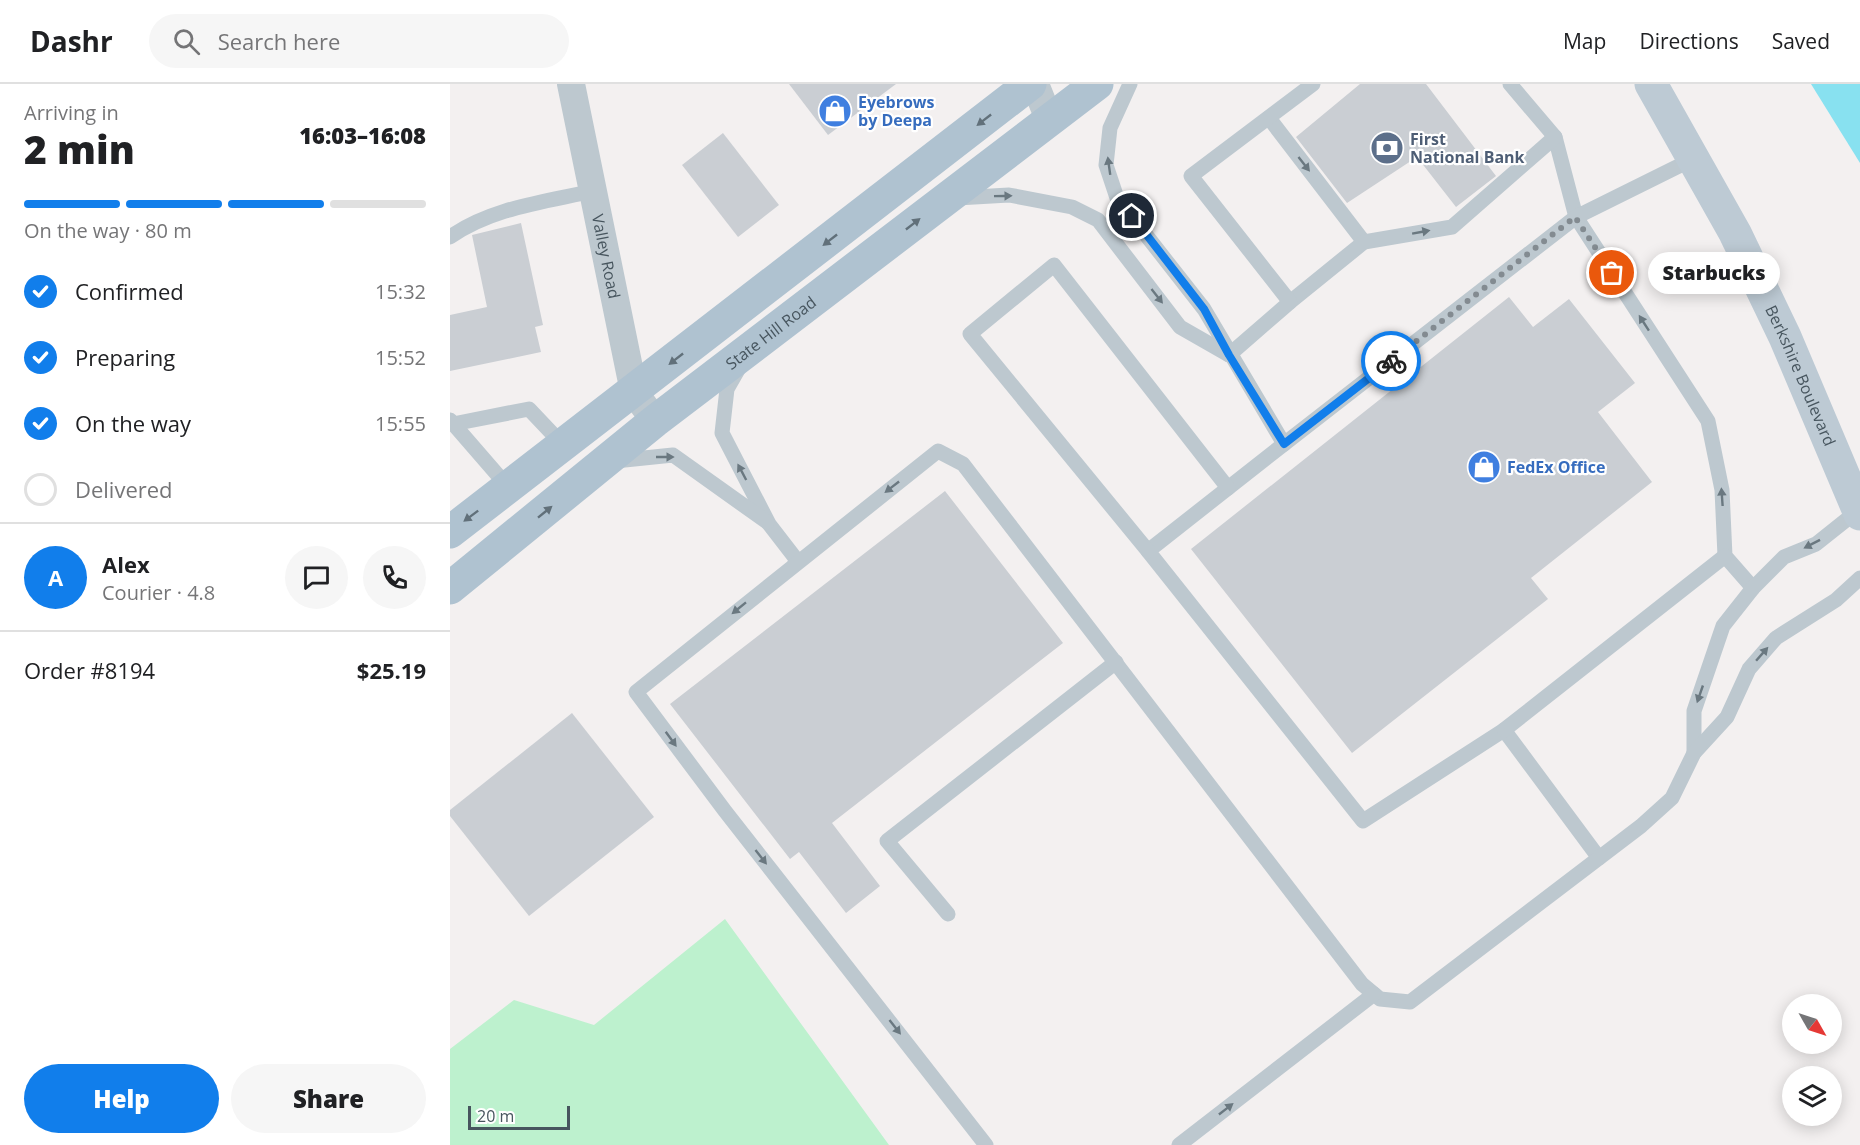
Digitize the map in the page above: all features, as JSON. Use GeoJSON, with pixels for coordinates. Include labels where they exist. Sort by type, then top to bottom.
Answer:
{"type":"FeatureCollection","features":[{"type":"Feature","properties":{"kind":"main road"},"geometry":{"type":"LineString","coordinates":[[450,532],[1030,84]]}},
{"type":"Feature","properties":{"kind":"main road","name":"State Hill Road"},"geometry":{"type":"LineString","coordinates":[[450,588],[655,421],[1097,84]]}},
{"type":"Feature","properties":{"kind":"main road","name":"Berkshire Boulevard"},"geometry":{"type":"LineString","coordinates":[[1651,84],[1695,158],[1785,337],[1860,511]]}},
{"type":"Feature","properties":{"kind":"street","name":"Valley Road"},"geometry":{"type":"LineString","coordinates":[[571,84],[634,392],[655,421]]}},
{"type":"Feature","properties":{"kind":"street"},"geometry":{"type":"LineString","coordinates":[[1035,84],[1048,120]]}},
{"type":"Feature","properties":{"kind":"lane"},"geometry":{"type":"LineString","coordinates":[[1130,84],[1110,128],[1106,165],[1117,198],[1204,309],[1229,355],[1284,444]]}},
{"type":"Feature","properties":{"kind":"lane"},"geometry":{"type":"LineString","coordinates":[[1290,302],[1191,177],[1313,84]]}},
{"type":"Feature","properties":{"kind":"lane"},"geometry":{"type":"LineString","coordinates":[[1510,84],[1555,137],[1575,217],[1708,421],[1722,490],[1725,556],[1753,588]]}},
{"type":"Feature","properties":{"kind":"lane"},"geometry":{"type":"LineString","coordinates":[[1269,118],[1364,242]]}},
{"type":"Feature","properties":{"kind":"lane"},"geometry":{"type":"LineString","coordinates":[[1229,355],[1364,242],[1452,227],[1555,137]]}},
{"type":"Feature","properties":{"kind":"lane"},"geometry":{"type":"LineString","coordinates":[[1148,551],[1575,217],[1695,158]]}},
{"type":"Feature","properties":{"kind":"lane"},"geometry":{"type":"LineString","coordinates":[[450,237],[470,223],[593,191]]}},
{"type":"Feature","properties":{"kind":"lane"},"geometry":{"type":"LineString","coordinates":[[945,199],[1009,195],[1072,207],[1098,220],[1180,327],[1229,355]]}},
{"type":"Feature","properties":{"kind":"lane"},"geometry":{"type":"LineString","coordinates":[[1228,488],[1054,266],[970,334],[1148,551],[1363,821],[1504,730],[1725,556]]}},
{"type":"Feature","properties":{"kind":"lane"},"geometry":{"type":"LineString","coordinates":[[748,351],[727,389],[722,434],[769,524],[796,559],[795,563]]}},
{"type":"Feature","properties":{"kind":"lane"},"geometry":{"type":"LineString","coordinates":[[452,422],[529,409],[564,446]]}},
{"type":"Feature","properties":{"kind":"lane"},"geometry":{"type":"LineString","coordinates":[[452,422],[509,488]]}},
{"type":"Feature","properties":{"kind":"lane"},"geometry":{"type":"LineString","coordinates":[[986,1145],[725,811],[636,692],[795,563],[938,452],[963,464],[1362,984],[1380,999],[1410,1002],[1599,858],[1672,798],[1694,753],[1727,717],[1749,669],[1776,638],[1836,600],[1860,578]]}},
{"type":"Feature","properties":{"kind":"lane"},"geometry":{"type":"LineString","coordinates":[[607,462],[673,455],[769,524]]}},
{"type":"Feature","properties":{"kind":"lane"},"geometry":{"type":"LineString","coordinates":[[1694,753],[1694,711],[1723,626],[1753,588],[1784,557],[1816,544],[1860,511]]}},
{"type":"Feature","properties":{"kind":"lane"},"geometry":{"type":"LineString","coordinates":[[948,914],[887,841],[1116,663]]}},
{"type":"Feature","properties":{"kind":"lane"},"geometry":{"type":"LineString","coordinates":[[1504,730],[1599,858]]}},
{"type":"Feature","properties":{"kind":"lane"},"geometry":{"type":"LineString","coordinates":[[1179,1145],[1374,994]]}},
{"type":"Feature","properties":{"kind":"green space"},"geometry":{"type":"Polygon","coordinates":[[[725,919],[889,1145],[450,1145],[450,1049],[514,1000],[594,1025],[725,919]]]}},
{"type":"Feature","properties":{"kind":"water"},"geometry":{"type":"Polygon","coordinates":[[[1811,84],[1860,84],[1860,163],[1811,84]]]}},
{"type":"Feature","properties":{"kind":"building","name":"Eyebrows by Deepa"},"geometry":{"type":"Polygon","coordinates":[[[789,84],[896,84],[828,135],[789,84]]]}},
{"type":"Feature","properties":{"kind":"building","name":"First National Bank"},"geometry":{"type":"Polygon","coordinates":[[[1360,84],[1426,84],[1496,176],[1456,207],[1417,157],[1347,203],[1296,137],[1360,84]]]}},
{"type":"Feature","properties":{"kind":"building"},"geometry":{"type":"Polygon","coordinates":[[[723,133],[779,205],[738,237],[682,165],[723,133]]]}},
{"type":"Feature","properties":{"kind":"building"},"geometry":{"type":"Polygon","coordinates":[[[521,223],[543,325],[535,327],[541,352],[450,371],[450,315],[487,307],[472,235],[521,223]]]}},
{"type":"Feature","properties":{"kind":"building"},"geometry":{"type":"Polygon","coordinates":[[[1509,297],[1533,327],[1569,299],[1635,383],[1598,412],[1652,482],[1531,578],[1548,599],[1352,753],[1191,549],[1509,297]]]}},
{"type":"Feature","properties":{"kind":"building"},"geometry":{"type":"Polygon","coordinates":[[[945,491],[1063,643],[832,823],[880,886],[846,913],[799,852],[790,859],[670,704],[945,491]]]}},
{"type":"Feature","properties":{"kind":"building"},"geometry":{"type":"Polygon","coordinates":[[[572,713],[654,817],[529,916],[450,816],[450,810],[572,713]]]}},
{"type":"Feature","properties":{"kind":"way so far"},"geometry":{"type":"LineString","coordinates":[[1391,361],[1575,217],[1612,273]]}},
{"type":"Feature","properties":{"kind":"place","name":"Eyebrows by Deepa"},"geometry":{"type":"Point","coordinates":[835,111]}},
{"type":"Feature","properties":{"kind":"place","name":"First National Bank"},"geometry":{"type":"Point","coordinates":[1387,148]}},
{"type":"Feature","properties":{"kind":"place","name":"Starbucks"},"geometry":{"type":"Point","coordinates":[1612,273]}},
{"type":"Feature","properties":{"kind":"place","name":"FedEx Office"},"geometry":{"type":"Point","coordinates":[1484,467]}},
{"type":"Feature","properties":{"kind":"route"},"geometry":{"type":"LineString","coordinates":[[1132,216],[1204,309],[1229,355],[1284,444],[1391,361]]}}]}
